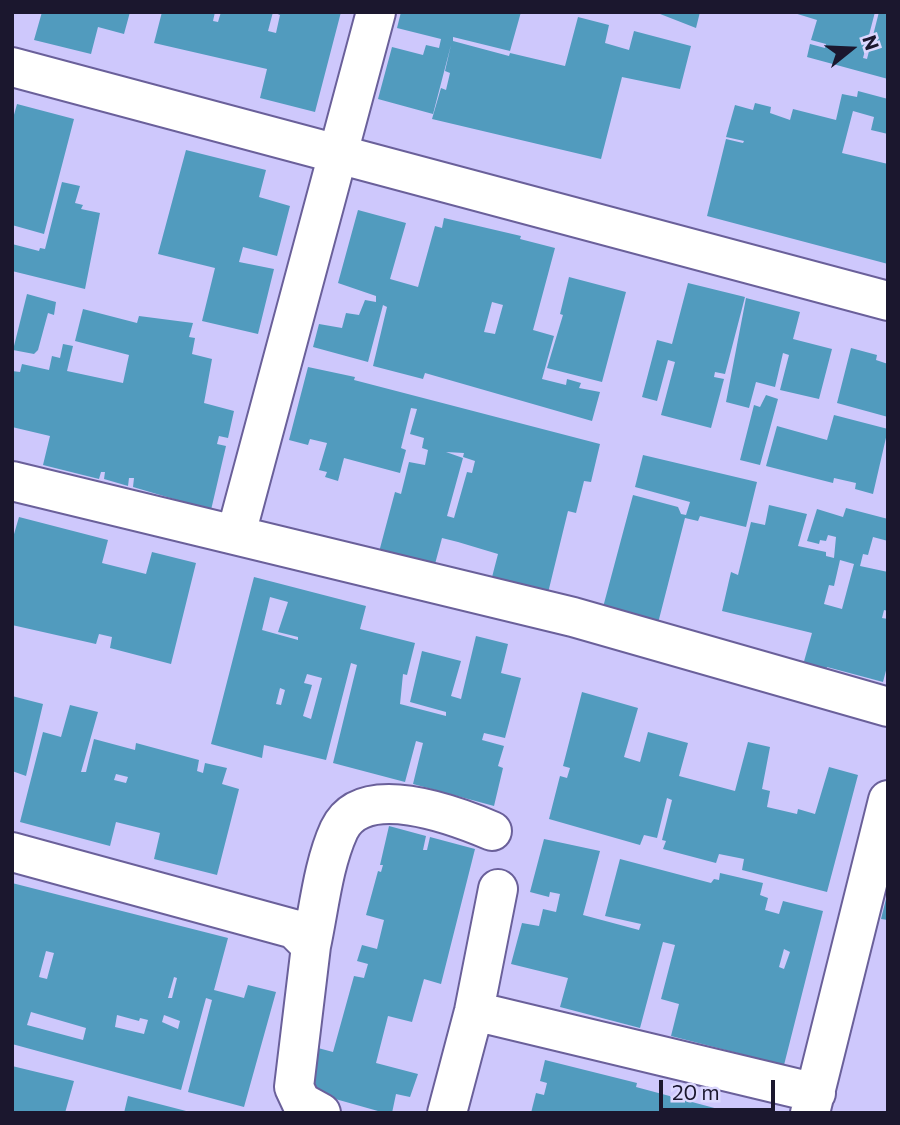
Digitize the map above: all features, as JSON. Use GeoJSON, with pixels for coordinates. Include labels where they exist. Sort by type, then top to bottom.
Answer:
{"type":"FeatureCollection","features":[{"type":"Feature","properties":{"kind":"street"},"geometry":{"type":"LineString","coordinates":[[236,534],[376,12]]}},
{"type":"Feature","properties":{"kind":"street"},"geometry":{"type":"LineString","coordinates":[[12,67],[888,301]]}},
{"type":"Feature","properties":{"kind":"street"},"geometry":{"type":"LineString","coordinates":[[12,481],[573,617],[888,707]]}},
{"type":"Feature","properties":{"kind":"street"},"geometry":{"type":"LineString","coordinates":[[474,1011],[813,1103],[888,800]]}},
{"type":"Feature","properties":{"kind":"street"},"geometry":{"type":"LineString","coordinates":[[321,1113],[301,1102],[294,1087],[311,946],[339,829],[355,810],[371,804],[400,805],[462,818],[492,831]]}},
{"type":"Feature","properties":{"kind":"street"},"geometry":{"type":"LineString","coordinates":[[12,852],[294,929],[311,946]]}},
{"type":"Feature","properties":{"kind":"street"},"geometry":{"type":"LineString","coordinates":[[447,1113],[474,1011],[498,889]]}},
{"type":"Feature","properties":{"kind":"building"},"geometry":{"type":"Polygon","coordinates":[[[42,12],[130,12],[124,34],[98,27],[91,54],[34,40],[42,12]]]}},
{"type":"Feature","properties":{"kind":"building"},"geometry":{"type":"Polygon","coordinates":[[[162,12],[215,12],[213,21],[218,22],[221,12],[273,12],[341,12],[315,112],[260,98],[267,69],[154,43],[162,12]],[[273,12],[268,31],[276,33],[280,15],[273,12]]]}},
{"type":"Feature","properties":{"kind":"building"},"geometry":{"type":"Polygon","coordinates":[[[401,12],[521,12],[510,51],[453,37],[453,41],[509,56],[510,53],[565,66],[578,17],[609,25],[605,43],[629,50],[634,31],[691,46],[680,89],[622,77],[601,159],[432,119],[441,88],[446,90],[450,73],[445,71],[451,45],[433,114],[378,99],[392,47],[423,55],[426,45],[439,48],[441,39],[397,28],[401,12]]]}},
{"type":"Feature","properties":{"kind":"building"},"geometry":{"type":"Polygon","coordinates":[[[655,12],[700,12],[696,28],[655,12]]]}},
{"type":"Feature","properties":{"kind":"building"},"geometry":{"type":"Polygon","coordinates":[[[791,12],[875,12],[863,58],[867,59],[879,12],[888,12],[888,79],[807,57],[810,44],[825,48],[826,44],[811,40],[817,20],[791,12]]]}},
{"type":"Feature","properties":{"kind":"building"},"geometry":{"type":"Polygon","coordinates":[[[858,91],[888,99],[888,134],[871,130],[874,117],[853,111],[842,153],[888,164],[888,264],[707,216],[726,139],[744,141],[726,137],[735,105],[753,110],[755,103],[771,107],[770,113],[790,120],[793,109],[836,120],[842,94],[857,97],[858,91]]]}},
{"type":"Feature","properties":{"kind":"building"},"geometry":{"type":"Polygon","coordinates":[[[17,104],[74,119],[44,234],[12,225],[12,122],[17,104]]]}},
{"type":"Feature","properties":{"kind":"building"},"geometry":{"type":"Polygon","coordinates":[[[186,150],[266,170],[259,197],[290,206],[277,256],[243,247],[239,262],[274,269],[258,334],[202,321],[215,268],[158,254],[186,150]]]}},
{"type":"Feature","properties":{"kind":"building"},"geometry":{"type":"Polygon","coordinates":[[[62,182],[80,186],[75,203],[83,205],[81,209],[100,213],[85,289],[12,271],[12,244],[39,251],[40,248],[45,249],[62,182]]]}},
{"type":"Feature","properties":{"kind":"building"},"geometry":{"type":"Polygon","coordinates":[[[358,210],[406,223],[390,279],[418,287],[435,226],[442,228],[444,218],[521,236],[520,239],[555,248],[533,330],[554,336],[542,379],[566,385],[567,379],[581,383],[579,388],[600,392],[592,421],[425,373],[423,379],[373,366],[387,307],[383,305],[368,362],[313,347],[319,324],[342,328],[346,313],[359,315],[365,300],[376,302],[376,296],[338,283],[358,210]],[[492,302],[484,332],[495,334],[503,305],[492,302]]]}},
{"type":"Feature","properties":{"kind":"building"},"geometry":{"type":"Polygon","coordinates":[[[569,277],[626,292],[602,382],[547,368],[563,315],[560,314],[569,277]]]}},
{"type":"Feature","properties":{"kind":"building"},"geometry":{"type":"Polygon","coordinates":[[[688,283],[745,297],[725,374],[715,372],[714,377],[724,379],[711,428],[661,415],[675,362],[668,360],[657,401],[642,397],[657,340],[672,344],[688,283]]]}},
{"type":"Feature","properties":{"kind":"building"},"geometry":{"type":"Polygon","coordinates":[[[27,294],[56,302],[54,315],[48,313],[38,350],[34,354],[13,350],[27,294]]]}},
{"type":"Feature","properties":{"kind":"building"},"geometry":{"type":"Polygon","coordinates":[[[746,298],[800,312],[793,339],[832,349],[819,399],[780,390],[789,355],[783,353],[775,387],[756,382],[749,408],[726,402],[746,298]]]}},
{"type":"Feature","properties":{"kind":"building"},"geometry":{"type":"Polygon","coordinates":[[[83,309],[137,323],[139,316],[193,323],[189,337],[195,338],[192,354],[212,359],[204,403],[234,411],[228,438],[219,436],[217,444],[226,446],[211,510],[133,487],[134,478],[129,478],[128,486],[104,479],[105,472],[101,472],[99,479],[43,465],[50,436],[12,427],[12,371],[20,372],[22,364],[49,370],[52,356],[60,358],[63,344],[73,346],[67,371],[123,383],[129,355],[75,341],[83,309]]]}},
{"type":"Feature","properties":{"kind":"building"},"geometry":{"type":"Polygon","coordinates":[[[851,348],[877,355],[876,360],[888,364],[888,417],[837,403],[851,348]]]}},
{"type":"Feature","properties":{"kind":"building"},"geometry":{"type":"Polygon","coordinates":[[[308,367],[355,377],[354,380],[600,444],[591,482],[584,481],[576,513],[568,511],[547,597],[491,581],[498,554],[458,542],[442,538],[435,564],[379,552],[395,492],[401,494],[409,462],[425,465],[428,450],[422,448],[424,438],[410,434],[417,409],[411,408],[401,448],[406,450],[400,473],[344,458],[338,481],[325,477],[327,472],[319,470],[327,443],[310,439],[308,445],[289,440],[308,367]],[[446,452],[463,458],[447,516],[454,518],[467,472],[472,473],[475,461],[463,457],[464,453],[446,452]]]}},
{"type":"Feature","properties":{"kind":"building"},"geometry":{"type":"Polygon","coordinates":[[[766,395],[778,399],[760,465],[740,460],[754,405],[760,407],[766,395]]]}},
{"type":"Feature","properties":{"kind":"building"},"geometry":{"type":"Polygon","coordinates":[[[834,415],[888,429],[873,494],[855,489],[856,483],[834,478],[833,483],[766,466],[777,426],[827,440],[834,415]]]}},
{"type":"Feature","properties":{"kind":"building"},"geometry":{"type":"Polygon","coordinates":[[[643,455],[757,482],[746,527],[700,516],[698,521],[685,518],[657,627],[602,611],[633,495],[678,507],[681,514],[686,515],[690,502],[635,487],[643,455]]]}},
{"type":"Feature","properties":{"kind":"building"},"geometry":{"type":"Polygon","coordinates":[[[769,505],[807,514],[798,546],[826,552],[826,556],[834,558],[836,537],[828,535],[826,541],[820,540],[819,544],[807,541],[817,509],[843,517],[846,508],[888,519],[888,541],[873,537],[868,555],[863,554],[860,566],[888,572],[888,611],[884,610],[882,618],[888,619],[888,663],[883,682],[827,667],[826,671],[803,665],[812,633],[722,611],[731,572],[738,575],[751,522],[765,525],[769,505]],[[840,560],[834,586],[829,585],[824,604],[842,609],[854,564],[840,560]]]}},
{"type":"Feature","properties":{"kind":"building"},"geometry":{"type":"Polygon","coordinates":[[[19,517],[108,540],[102,563],[146,574],[152,552],[196,563],[171,664],[110,648],[112,637],[99,634],[96,644],[12,625],[12,541],[19,517]]]}},
{"type":"Feature","properties":{"kind":"building"},"geometry":{"type":"Polygon","coordinates":[[[254,577],[366,606],[360,629],[415,643],[407,675],[403,674],[400,704],[446,716],[446,712],[410,702],[422,651],[461,661],[451,696],[461,699],[476,636],[508,644],[501,673],[521,678],[505,738],[484,733],[482,740],[504,746],[498,766],[503,768],[494,806],[413,784],[423,743],[416,741],[405,782],[333,763],[357,665],[351,663],[326,760],[264,745],[262,758],[211,744],[254,577]],[[270,597],[262,630],[298,640],[298,637],[278,632],[288,602],[270,597]],[[307,674],[304,683],[312,685],[303,716],[311,719],[322,678],[307,674]],[[280,688],[276,704],[281,705],[285,690],[280,688]]]}},
{"type":"Feature","properties":{"kind":"building"},"geometry":{"type":"Polygon","coordinates":[[[582,692],[638,708],[624,757],[640,762],[648,732],[688,743],[679,776],[735,791],[748,742],[770,747],[762,789],[770,791],[767,807],[797,814],[798,809],[815,814],[829,767],[858,775],[827,892],[742,870],[744,859],[719,854],[716,863],[663,849],[666,841],[662,840],[672,800],[667,798],[657,838],[644,835],[640,845],[549,819],[560,776],[567,778],[570,768],[563,766],[582,692]]]}},
{"type":"Feature","properties":{"kind":"building"},"geometry":{"type":"Polygon","coordinates":[[[12,696],[43,704],[26,776],[12,771],[12,696]]]}},
{"type":"Feature","properties":{"kind":"building"},"geometry":{"type":"Polygon","coordinates":[[[70,705],[98,712],[81,772],[86,772],[94,739],[135,750],[136,743],[199,760],[197,771],[203,773],[205,763],[227,768],[222,784],[239,789],[217,875],[154,859],[160,833],[116,822],[110,846],[20,822],[43,732],[61,737],[70,705]],[[116,774],[114,780],[126,783],[128,777],[116,774]]]}},
{"type":"Feature","properties":{"kind":"building"},"geometry":{"type":"Polygon","coordinates":[[[389,826],[426,836],[423,850],[427,850],[430,837],[475,849],[441,984],[424,979],[412,1022],[388,1016],[376,1063],[418,1074],[410,1097],[396,1094],[392,1113],[385,1113],[307,1091],[318,1048],[333,1052],[354,976],[364,978],[368,964],[357,961],[362,945],[377,949],[384,920],[366,915],[378,871],[381,872],[383,865],[380,865],[389,826]]]}},
{"type":"Feature","properties":{"kind":"building"},"geometry":{"type":"Polygon","coordinates":[[[544,839],[600,851],[583,915],[639,930],[641,924],[605,916],[620,859],[711,883],[714,879],[719,880],[720,873],[763,883],[760,895],[768,898],[765,910],[779,914],[783,901],[823,911],[784,1065],[671,1036],[679,1004],[661,999],[675,945],[663,942],[640,1028],[560,1007],[568,978],[511,964],[522,923],[539,926],[543,909],[556,912],[560,894],[550,892],[549,897],[530,892],[544,839]],[[784,949],[779,967],[784,969],[790,952],[784,949]]]}},
{"type":"Feature","properties":{"kind":"building"},"geometry":{"type":"Polygon","coordinates":[[[12,883],[228,938],[214,990],[244,998],[248,985],[276,992],[244,1107],[188,1092],[212,1000],[206,998],[181,1090],[12,1044],[12,883]],[[46,951],[39,977],[47,979],[54,953],[46,951]],[[174,977],[168,998],[172,998],[177,978],[174,977]],[[31,1012],[27,1025],[83,1040],[86,1028],[31,1012]],[[117,1015],[115,1027],[144,1034],[148,1020],[140,1018],[139,1021],[117,1015]],[[164,1015],[162,1022],[178,1029],[180,1021],[164,1015]]]}},
{"type":"Feature","properties":{"kind":"building"},"geometry":{"type":"Polygon","coordinates":[[[888,895],[888,920],[881,919],[888,895]]]}},
{"type":"Feature","properties":{"kind":"building"},"geometry":{"type":"Polygon","coordinates":[[[545,1060],[637,1083],[636,1087],[733,1113],[531,1113],[536,1093],[544,1095],[547,1083],[540,1081],[545,1060]]]}},
{"type":"Feature","properties":{"kind":"building"},"geometry":{"type":"Polygon","coordinates":[[[12,1066],[74,1081],[65,1113],[12,1113],[12,1066]]]}},
{"type":"Feature","properties":{"kind":"building"},"geometry":{"type":"Polygon","coordinates":[[[128,1096],[190,1112],[190,1113],[124,1113],[128,1096]]]}}]}
